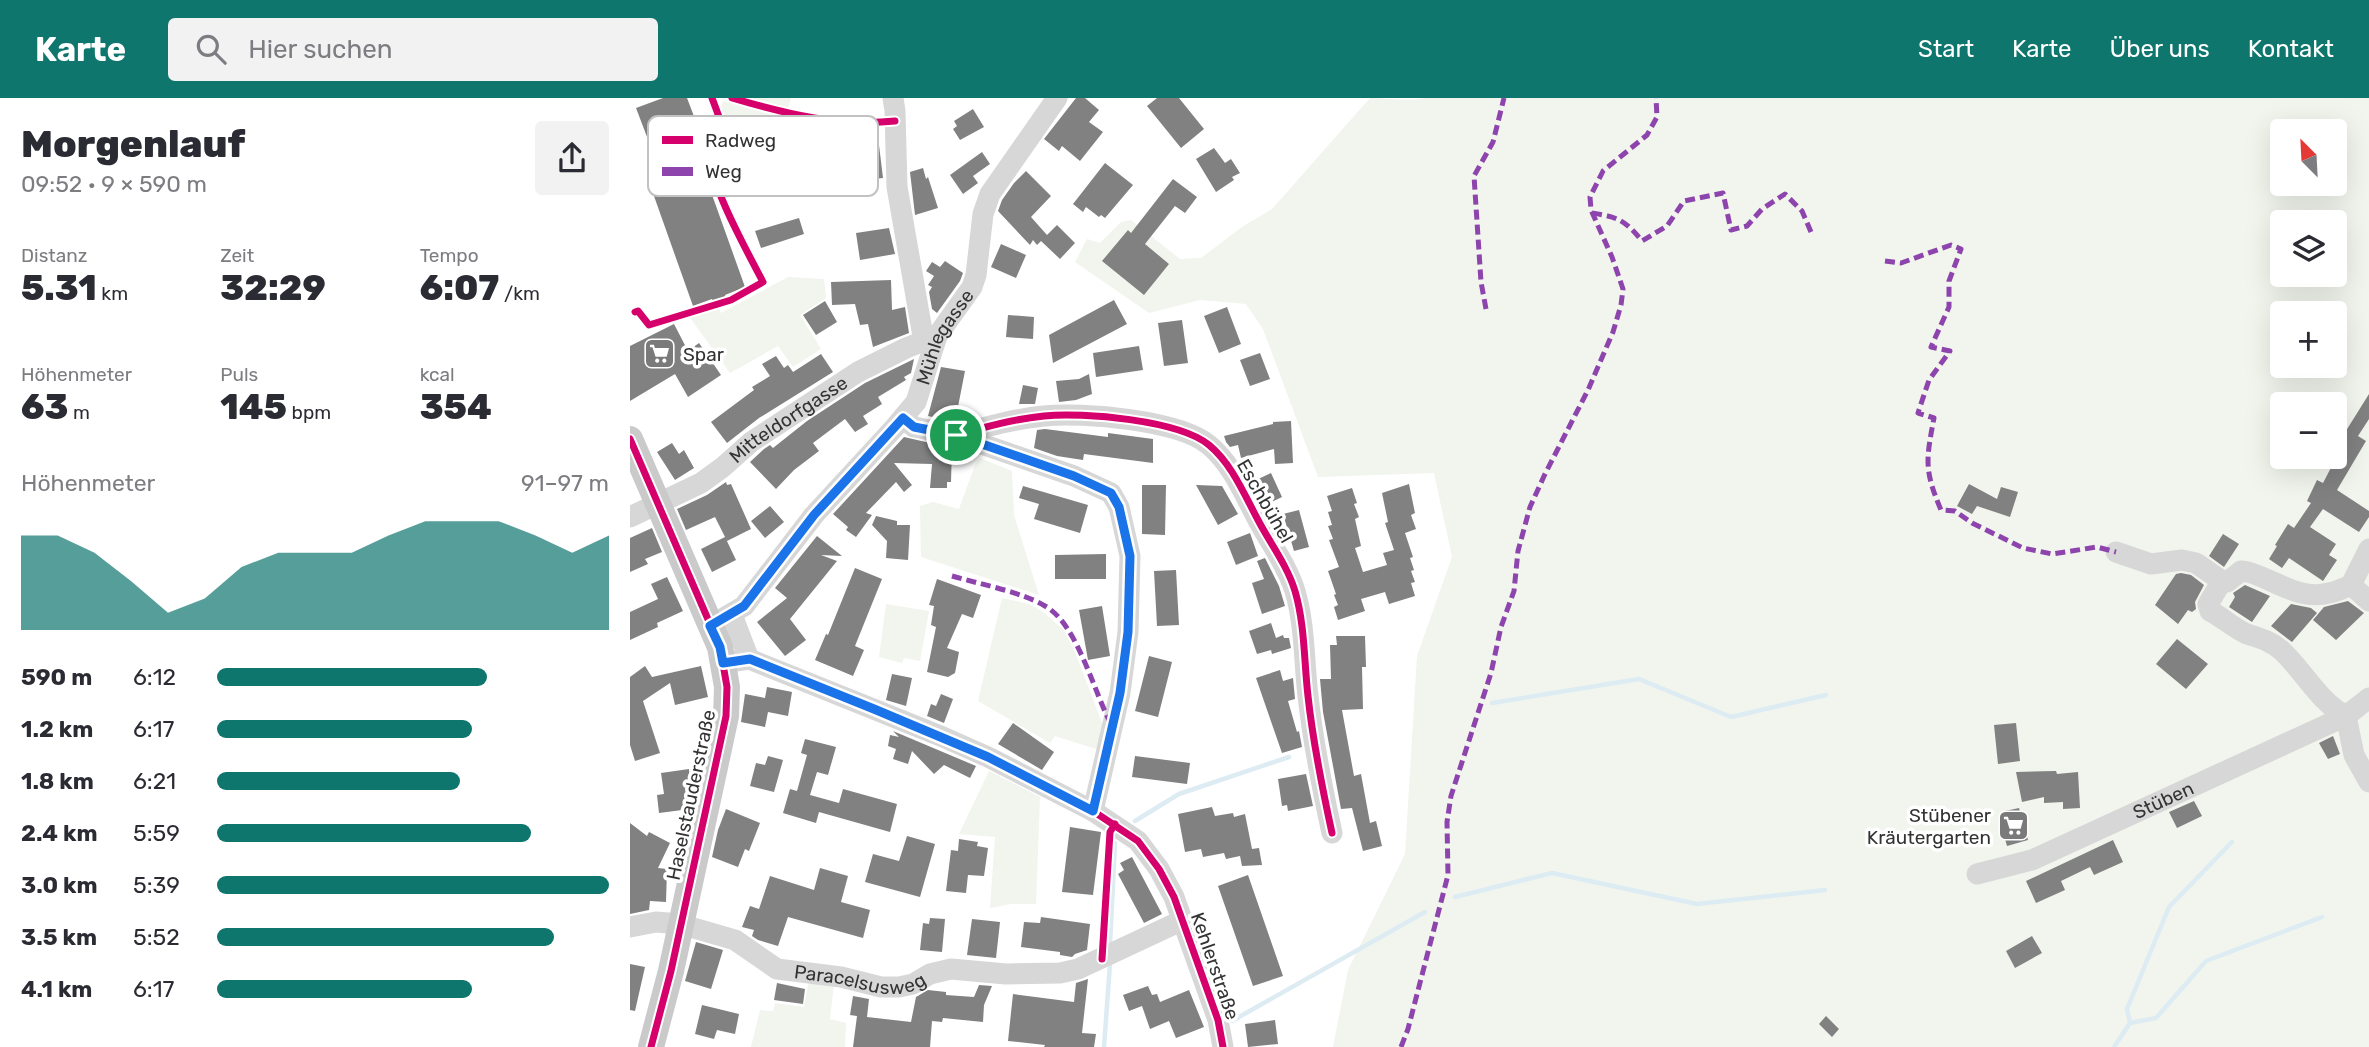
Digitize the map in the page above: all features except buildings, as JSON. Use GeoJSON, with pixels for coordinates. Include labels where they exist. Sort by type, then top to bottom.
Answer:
{"type":"FeatureCollection","features":[{"type":"Feature","properties":{"kind":"main road","name":"Haselstauderstraße"},"geometry":{"type":"LineString","coordinates":[[630,439],[657,505],[721,621],[720,647],[727,687],[726,716],[651,1047]]}},
{"type":"Feature","properties":{"kind":"street"},"geometry":{"type":"LineString","coordinates":[[893,98],[897,187],[930,339]]}},
{"type":"Feature","properties":{"kind":"street","name":"Mühlegasse"},"geometry":{"type":"LineString","coordinates":[[721,621],[744,606],[814,515],[916,402],[930,339],[972,287],[976,275],[983,214],[990,194],[1057,98]]}},
{"type":"Feature","properties":{"kind":"street","name":"Mitteldorfgasse"},"geometry":{"type":"LineString","coordinates":[[630,517],[701,483],[751,442],[858,372],[930,339]]}},
{"type":"Feature","properties":{"kind":"street","name":"Eschbühel"},"geometry":{"type":"LineString","coordinates":[[956,435],[1026,418],[1091,415],[1189,432],[1208,443],[1221,456],[1287,571],[1295,591],[1302,625],[1311,724],[1332,833]]}},
{"type":"Feature","properties":{"kind":"street"},"geometry":{"type":"LineString","coordinates":[[723,663],[750,659],[943,737],[1093,811],[1120,693],[1128,632],[1130,556],[1119,507],[1111,493],[1074,476],[956,435],[914,427],[903,418]]}},
{"type":"Feature","properties":{"kind":"street"},"geometry":{"type":"LineString","coordinates":[[2116,552],[2151,564],[2182,560],[2196,564],[2227,582],[2241,571],[2306,595],[2331,593],[2351,585],[2369,549]]}},
{"type":"Feature","properties":{"kind":"street"},"geometry":{"type":"LineString","coordinates":[[2222,581],[2208,604],[2210,611],[2246,634],[2259,636],[2278,648],[2296,664],[2326,701],[2346,716],[2354,755],[2369,782]]}},
{"type":"Feature","properties":{"kind":"street"},"geometry":{"type":"LineString","coordinates":[[2351,585],[2369,601]]}},
{"type":"Feature","properties":{"kind":"street"},"geometry":{"type":"LineString","coordinates":[[721,621],[750,659]]}},
{"type":"Feature","properties":{"kind":"street","name":"Stüben"},"geometry":{"type":"LineString","coordinates":[[1978,874],[2032,860],[2346,716],[2369,698]]}},
{"type":"Feature","properties":{"kind":"street","name":"Kehlerstraße"},"geometry":{"type":"LineString","coordinates":[[1093,811],[1138,841],[1174,897],[1218,1020],[1223,1047]]}},
{"type":"Feature","properties":{"kind":"street","name":"Paracelsusweg"},"geometry":{"type":"LineString","coordinates":[[630,927],[656,922],[680,924],[734,940],[777,969],[841,977],[881,987],[899,987],[913,984],[942,970],[1006,974],[1059,973],[1077,969],[1183,920]]}},
{"type":"Feature","properties":{"kind":"shaded area"},"geometry":{"type":"Polygon","coordinates":[[[750,98],[791,98],[788,109],[750,98]]]}},
{"type":"Feature","properties":{"kind":"shaded area"},"geometry":{"type":"Polygon","coordinates":[[[1370,98],[2369,98],[2369,1047],[1333,1047],[1348,970],[1405,854],[1417,656],[1452,557],[1434,473],[1318,477],[1263,329],[1246,304],[1200,300],[1149,313],[1075,262],[1087,239],[1100,243],[1121,222],[1131,220],[1180,259],[1201,258],[1242,227],[1272,209],[1370,98]]]}},
{"type":"Feature","properties":{"kind":"shaded area"},"geometry":{"type":"Polygon","coordinates":[[[723,101],[780,116],[724,116],[721,108],[723,101]]]}},
{"type":"Feature","properties":{"kind":"shaded area"},"geometry":{"type":"Polygon","coordinates":[[[788,277],[824,279],[826,298],[800,315],[821,349],[793,367],[778,346],[730,373],[688,315],[718,306],[721,313],[788,277]]]}},
{"type":"Feature","properties":{"kind":"shaded area"},"geometry":{"type":"Polygon","coordinates":[[[980,458],[1012,471],[1014,515],[1039,595],[921,557],[920,506],[933,502],[959,509],[980,458]]]}},
{"type":"Feature","properties":{"kind":"shaded area"},"geometry":{"type":"Polygon","coordinates":[[[1002,598],[1029,604],[1042,611],[1064,630],[1104,728],[1099,750],[1055,736],[1050,743],[978,701],[1002,598]]]}},
{"type":"Feature","properties":{"kind":"shaded area"},"geometry":{"type":"Polygon","coordinates":[[[886,604],[929,611],[920,661],[904,658],[902,663],[879,657],[886,604]]]}},
{"type":"Feature","properties":{"kind":"shaded area"},"geometry":{"type":"Polygon","coordinates":[[[989,771],[1040,797],[1036,904],[1011,904],[990,908],[995,837],[959,834],[989,771]]]}},
{"type":"Feature","properties":{"kind":"shaded area"},"geometry":{"type":"Polygon","coordinates":[[[809,980],[834,984],[830,1019],[846,1023],[845,1047],[751,1047],[760,1010],[773,1011],[775,1003],[804,1007],[809,980]]]}},
{"type":"Feature","properties":{"kind":"waterway"},"geometry":{"type":"LineString","coordinates":[[1492,703],[1639,679],[1731,717],[1826,695]]}},
{"type":"Feature","properties":{"kind":"waterway"},"geometry":{"type":"LineString","coordinates":[[1135,821],[1179,794],[1289,757]]}},
{"type":"Feature","properties":{"kind":"waterway"},"geometry":{"type":"LineString","coordinates":[[2114,1047],[2130,1023],[2127,1009],[2169,907],[2232,842]]}},
{"type":"Feature","properties":{"kind":"waterway"},"geometry":{"type":"LineString","coordinates":[[1110,946],[1115,843]]}},
{"type":"Feature","properties":{"kind":"waterway"},"geometry":{"type":"LineString","coordinates":[[1455,897],[1552,873],[1697,904],[1825,890]]}},
{"type":"Feature","properties":{"kind":"waterway"},"geometry":{"type":"LineString","coordinates":[[1232,1021],[1425,912]]}},
{"type":"Feature","properties":{"kind":"waterway"},"geometry":{"type":"LineString","coordinates":[[2130,1023],[2156,1018],[2206,961],[2322,917]]}},
{"type":"Feature","properties":{"kind":"waterway"},"geometry":{"type":"LineString","coordinates":[[1104,1047],[1110,964]]}},
{"type":"Feature","properties":{"kind":"marked path"},"geometry":{"type":"LineString","coordinates":[[1486,309],[1481,282],[1474,176],[1493,142],[1504,98]]}},
{"type":"Feature","properties":{"kind":"marked path"},"geometry":{"type":"LineString","coordinates":[[1401,1047],[1448,875],[1447,822],[1451,796],[1491,673],[1501,627],[1514,591],[1518,551],[1530,507],[1588,390],[1613,332],[1621,305],[1623,289],[1591,210],[1590,197],[1603,171],[1647,135],[1657,117],[1656,98]]}},
{"type":"Feature","properties":{"kind":"marked path"},"geometry":{"type":"LineString","coordinates":[[1592,213],[1620,221],[1631,228],[1642,241],[1667,226],[1684,201],[1723,193],[1731,230],[1747,226],[1762,209],[1785,194],[1802,211],[1811,232]]}},
{"type":"Feature","properties":{"kind":"marked path"},"geometry":{"type":"LineString","coordinates":[[1885,261],[1901,263],[1951,245],[1961,249],[1949,281],[1949,307],[1931,347],[1950,351],[1929,380],[1918,413],[1934,418],[1928,465],[1941,510],[1955,511],[1972,523],[2023,548],[2052,554],[2097,547],[2116,552]]}},
{"type":"Feature","properties":{"kind":"marked path"},"geometry":{"type":"LineString","coordinates":[[952,576],[1036,601],[1057,615],[1076,644],[1113,728]]}},
{"type":"Feature","properties":{"kind":"cycle path"},"geometry":{"type":"LineString","coordinates":[[712,98],[719,116]]}},
{"type":"Feature","properties":{"kind":"cycle path"},"geometry":{"type":"LineString","coordinates":[[732,98],[804,116]]}},
{"type":"Feature","properties":{"kind":"cycle path"},"geometry":{"type":"LineString","coordinates":[[878,122],[895,121]]}},
{"type":"Feature","properties":{"kind":"cycle path"},"geometry":{"type":"LineString","coordinates":[[635,312],[638,311],[649,325],[731,300],[763,282],[721,196]]}},
{"type":"Feature","properties":{"kind":"cycle path"},"geometry":{"type":"LineString","coordinates":[[956,435],[1033,417],[1082,415],[1130,420],[1176,429],[1195,436],[1217,453],[1237,480],[1292,581],[1302,630],[1312,731],[1332,833]]}},
{"type":"Feature","properties":{"kind":"cycle path"},"geometry":{"type":"LineString","coordinates":[[630,439],[720,647],[727,687],[726,716],[671,971],[651,1047]]}},
{"type":"Feature","properties":{"kind":"cycle path"},"geometry":{"type":"LineString","coordinates":[[723,663],[749,659],[943,737],[1093,811],[1138,841],[1159,869],[1174,897],[1218,1020],[1223,1047]]}},
{"type":"Feature","properties":{"kind":"cycle path"},"geometry":{"type":"LineString","coordinates":[[1102,959],[1110,832],[1115,824]]}},
{"type":"Feature","properties":{"kind":"place","name":"Spar"},"geometry":{"type":"Point","coordinates":[660,354]}},
{"type":"Feature","properties":{"kind":"place","name":"Stübener Kräutergarten"},"geometry":{"type":"Point","coordinates":[2014,826]}},
{"type":"Feature","properties":{"kind":"route"},"geometry":{"type":"LineString","coordinates":[[903,418],[914,427],[956,435],[1074,476],[1111,493],[1119,507],[1130,556],[1128,632],[1120,693],[1093,811],[943,737],[750,659],[723,663],[720,647],[710,626],[744,606],[814,515],[903,418]]}}]}
